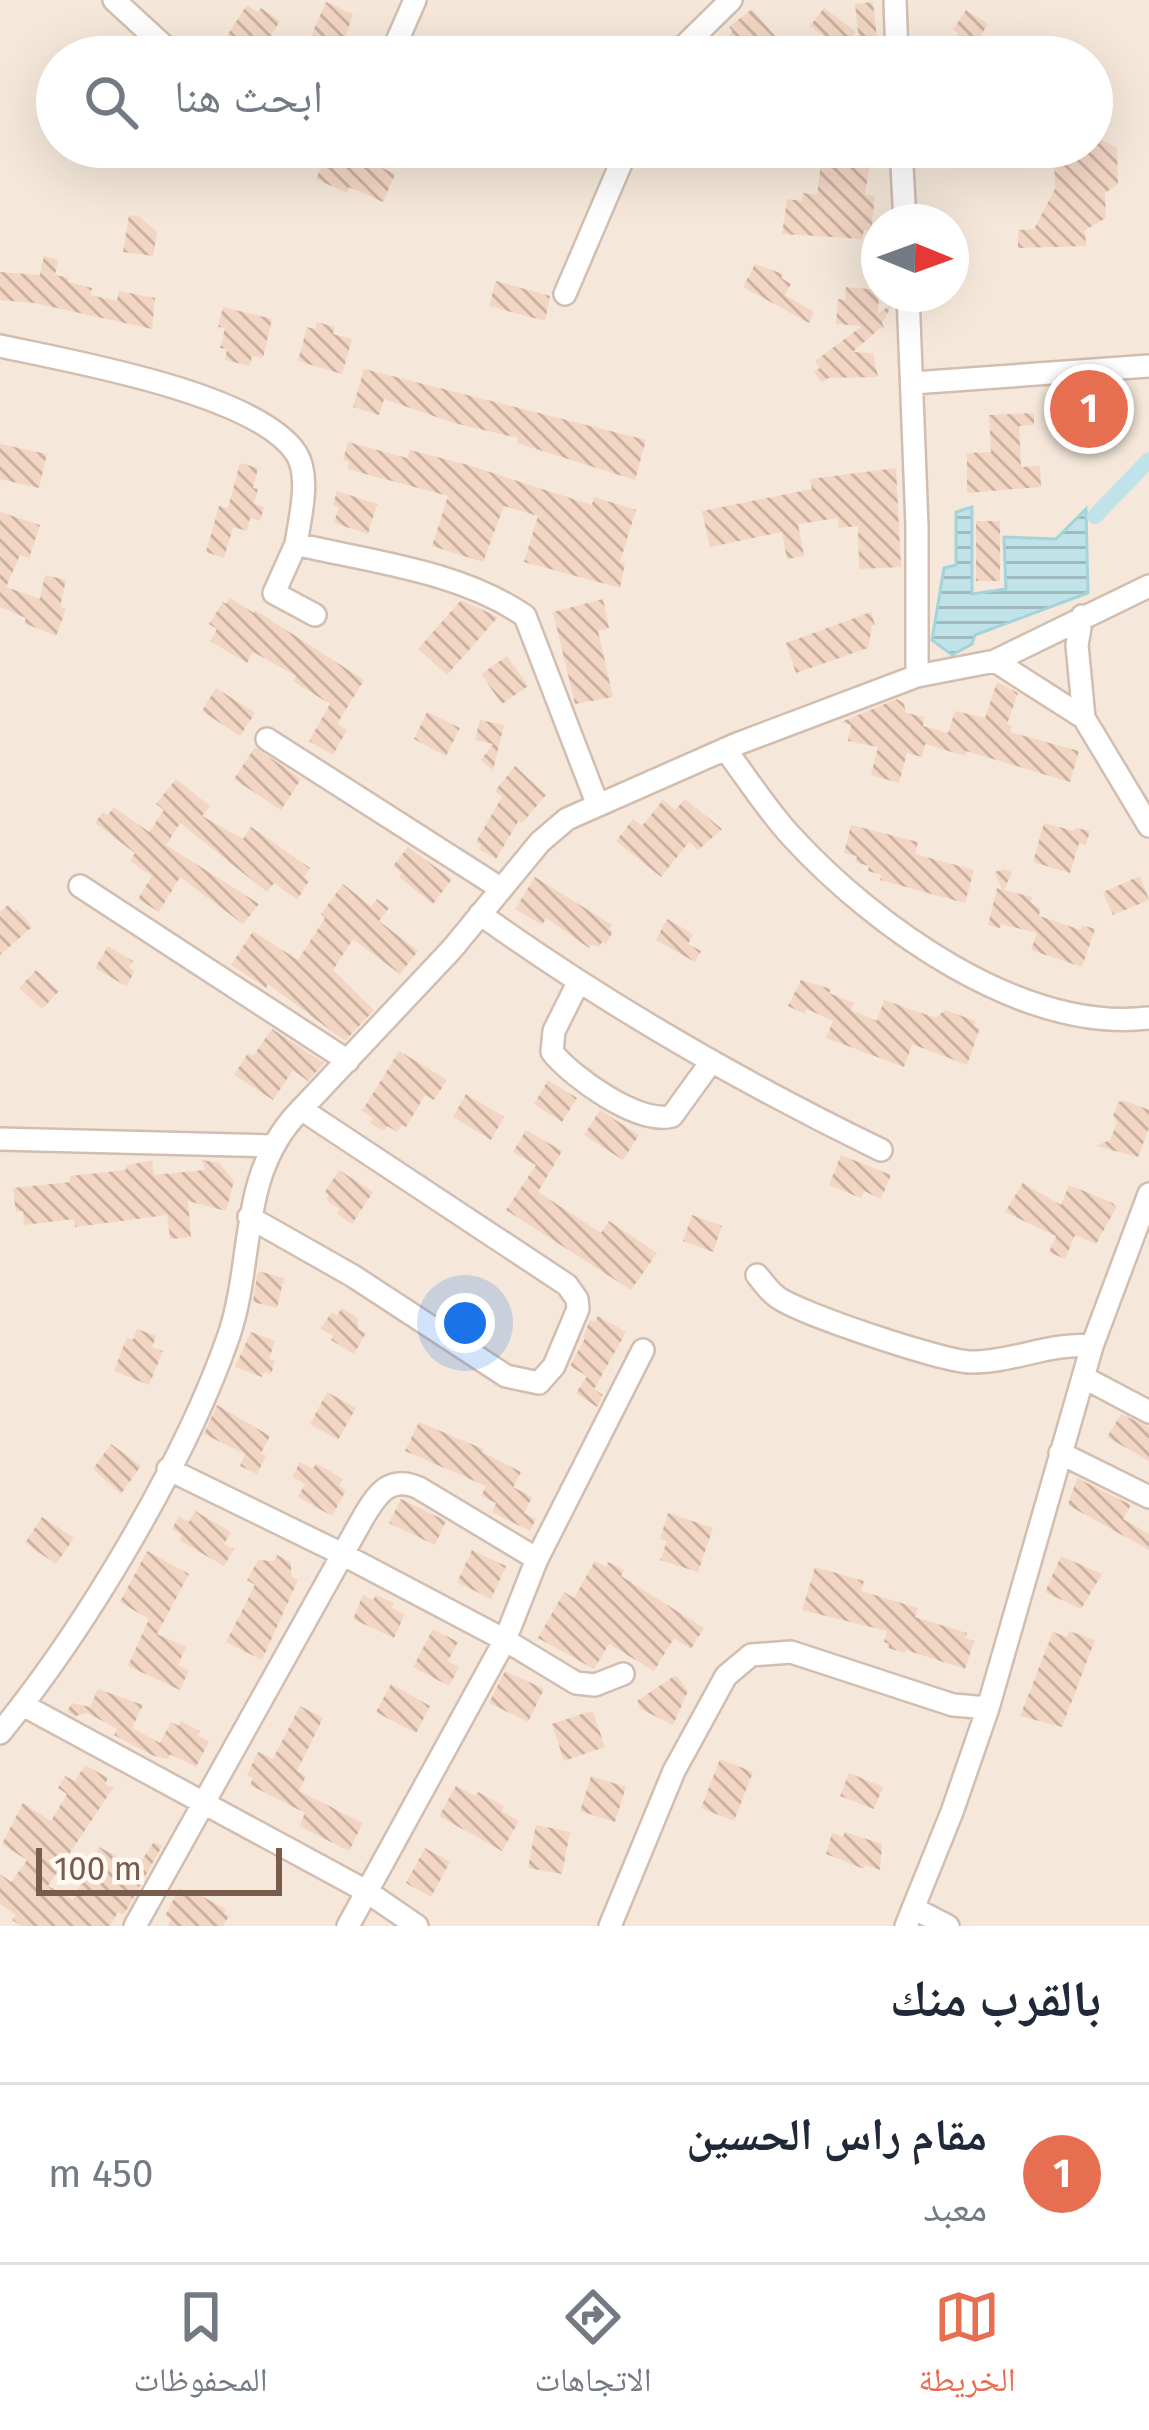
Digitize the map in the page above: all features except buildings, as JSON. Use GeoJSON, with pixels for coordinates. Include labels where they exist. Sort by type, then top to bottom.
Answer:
{"type":"FeatureCollection","features":[{"type":"Feature","properties":{"kind":"street"},"geometry":{"type":"LineString","coordinates":[[114,0],[153,36]]}},
{"type":"Feature","properties":{"kind":"street"},"geometry":{"type":"LineString","coordinates":[[399,36],[415,0]]}},
{"type":"Feature","properties":{"kind":"street"},"geometry":{"type":"LineString","coordinates":[[691,36],[731,0]]}},
{"type":"Feature","properties":{"kind":"street"},"geometry":{"type":"LineString","coordinates":[[894,1],[896,36]]}},
{"type":"Feature","properties":{"kind":"street"},"geometry":{"type":"LineString","coordinates":[[565,294],[619,168]]}},
{"type":"Feature","properties":{"kind":"street"},"geometry":{"type":"LineString","coordinates":[[903,168],[904,204]]}},
{"type":"Feature","properties":{"kind":"street"},"geometry":{"type":"LineString","coordinates":[[909,312],[917,676]]}},
{"type":"Feature","properties":{"kind":"street"},"geometry":{"type":"LineString","coordinates":[[0,346],[122,372],[216,403],[270,428],[297,454],[302,467],[296,544],[274,593],[316,615]]}},
{"type":"Feature","properties":{"kind":"street"},"geometry":{"type":"LineString","coordinates":[[913,383],[1149,366]]}},
{"type":"Feature","properties":{"kind":"street"},"geometry":{"type":"LineString","coordinates":[[296,544],[454,583],[500,599],[525,616],[597,803]]}},
{"type":"Feature","properties":{"kind":"street"},"geometry":{"type":"LineString","coordinates":[[0,1733],[106,1579],[168,1468],[230,1331],[255,1186],[272,1146],[540,842],[567,819],[597,803],[725,749],[917,676],[995,661],[1149,586]]}},
{"type":"Feature","properties":{"kind":"street"},"geometry":{"type":"LineString","coordinates":[[1082,616],[1077,645],[1084,718],[1149,826]]}},
{"type":"Feature","properties":{"kind":"street"},"geometry":{"type":"LineString","coordinates":[[995,661],[1084,718]]}},
{"type":"Feature","properties":{"kind":"street"},"geometry":{"type":"LineString","coordinates":[[267,739],[500,888]]}},
{"type":"Feature","properties":{"kind":"street"},"geometry":{"type":"LineString","coordinates":[[725,749],[790,836],[872,914],[946,962],[1066,1013],[1128,1021],[1149,1018]]}},
{"type":"Feature","properties":{"kind":"street"},"geometry":{"type":"LineString","coordinates":[[80,886],[348,1061]]}},
{"type":"Feature","properties":{"kind":"street"},"geometry":{"type":"LineString","coordinates":[[480,914],[578,983],[711,1062],[881,1150]]}},
{"type":"Feature","properties":{"kind":"street"},"geometry":{"type":"LineString","coordinates":[[578,983],[554,1031],[552,1052],[588,1084],[636,1113],[662,1119],[672,1116],[711,1062]]}},
{"type":"Feature","properties":{"kind":"street"},"geometry":{"type":"LineString","coordinates":[[249,1217],[353,1276],[506,1376],[538,1383],[554,1366],[578,1309],[567,1285],[301,1109]]}},
{"type":"Feature","properties":{"kind":"street"},"geometry":{"type":"LineString","coordinates":[[0,1139],[272,1146]]}},
{"type":"Feature","properties":{"kind":"street"},"geometry":{"type":"LineString","coordinates":[[948,1926],[909,1917],[988,1708],[1092,1346],[1147,1204]]}},
{"type":"Feature","properties":{"kind":"street"},"geometry":{"type":"LineString","coordinates":[[757,1275],[777,1298],[810,1313],[965,1363],[1022,1358],[1074,1344],[1092,1346]]}},
{"type":"Feature","properties":{"kind":"street"},"geometry":{"type":"LineString","coordinates":[[348,1926],[505,1640],[536,1559],[643,1350]]}},
{"type":"Feature","properties":{"kind":"street"},"geometry":{"type":"LineString","coordinates":[[1083,1377],[1149,1412]]}},
{"type":"Feature","properties":{"kind":"street"},"geometry":{"type":"LineString","coordinates":[[1060,1453],[1149,1497]]}},
{"type":"Feature","properties":{"kind":"street"},"geometry":{"type":"LineString","coordinates":[[168,1468],[342,1554],[580,1684],[603,1684],[623,1674]]}},
{"type":"Feature","properties":{"kind":"street"},"geometry":{"type":"LineString","coordinates":[[135,1926],[375,1498],[398,1482],[419,1488],[536,1559]]}},
{"type":"Feature","properties":{"kind":"street"},"geometry":{"type":"LineString","coordinates":[[610,1926],[674,1771],[710,1700],[737,1663],[751,1655],[791,1652],[953,1705],[988,1708]]}},
{"type":"Feature","properties":{"kind":"street"},"geometry":{"type":"LineString","coordinates":[[23,1705],[205,1801],[367,1892],[417,1926]]}},
{"type":"Feature","properties":{"kind":"shaded area"},"geometry":{"type":"Polygon","coordinates":[[[0,0],[1149,0],[1149,1926],[0,1926],[0,0]]]}},
{"type":"Feature","properties":{"kind":"water"},"geometry":{"type":"Polygon","coordinates":[[[972,507],[972,594],[1006,589],[1004,537],[1056,539],[1086,509],[1088,593],[975,635],[972,644],[952,655],[932,640],[944,568],[956,565],[956,512],[972,507]]]}},
{"type":"Feature","properties":{"kind":"waterway"},"geometry":{"type":"LineString","coordinates":[[1095,516],[1149,460]]}},
{"type":"Feature","properties":{"kind":"place","name":"مقام راس الحسين"},"geometry":{"type":"Point","coordinates":[1089,409]}}]}
